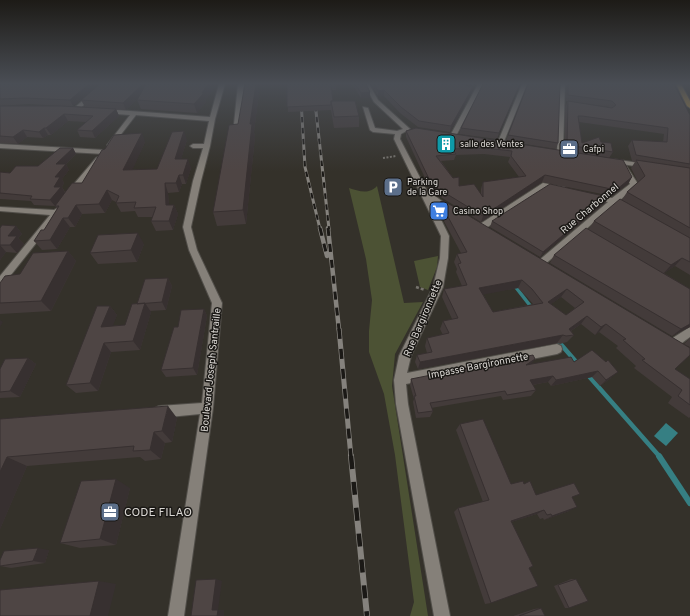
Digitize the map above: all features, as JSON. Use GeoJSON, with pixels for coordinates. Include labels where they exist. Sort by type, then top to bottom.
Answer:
{"type":"FeatureCollection","features":[{"type":"Feature","properties":{"kind":"street"},"geometry":{"type":"LineString","coordinates":[[118,113],[212,119]]}},
{"type":"Feature","properties":{"kind":"street","name":"Boulevard Joseph Santraille"},"geometry":{"type":"LineString","coordinates":[[176,616],[207,408],[217,303],[193,250],[187,227],[214,113]]}},
{"type":"Feature","properties":{"kind":"street"},"geometry":{"type":"LineString","coordinates":[[236,134],[238,113]]}},
{"type":"Feature","properties":{"kind":"street"},"geometry":{"type":"LineString","coordinates":[[367,113],[373,130],[398,133],[410,129],[390,113]]}},
{"type":"Feature","properties":{"kind":"street"},"geometry":{"type":"LineString","coordinates":[[461,138],[449,136],[463,113]]}},
{"type":"Feature","properties":{"kind":"street"},"geometry":{"type":"LineString","coordinates":[[500,144],[513,113]]}},
{"type":"Feature","properties":{"kind":"street"},"geometry":{"type":"LineString","coordinates":[[560,113],[557,152],[567,154]]}},
{"type":"Feature","properties":{"kind":"street"},"geometry":{"type":"LineString","coordinates":[[0,283],[4,272],[56,213],[134,114]]}},
{"type":"Feature","properties":{"kind":"street","name":"Rue Bargironnette"},"geometry":{"type":"LineString","coordinates":[[398,133],[397,139],[404,155],[445,236],[444,258],[438,287],[405,356],[400,380],[402,404],[442,616]]}},
{"type":"Feature","properties":{"kind":"street"},"geometry":{"type":"LineString","coordinates":[[492,143],[508,145]]}},
{"type":"Feature","properties":{"kind":"street"},"geometry":{"type":"LineString","coordinates":[[0,146],[104,152]]}},
{"type":"Feature","properties":{"kind":"street"},"geometry":{"type":"LineString","coordinates":[[193,146],[207,146]]}},
{"type":"Feature","properties":{"kind":"street"},"geometry":{"type":"LineString","coordinates":[[606,160],[652,168]]}},
{"type":"Feature","properties":{"kind":"street","name":"Rue Charbonnel"},"geometry":{"type":"LineString","coordinates":[[540,264],[583,232],[613,201],[634,184],[622,162]]}},
{"type":"Feature","properties":{"kind":"street"},"geometry":{"type":"LineString","coordinates":[[480,228],[546,185],[568,190]]}},
{"type":"Feature","properties":{"kind":"street"},"geometry":{"type":"LineString","coordinates":[[583,194],[613,201],[633,212]]}},
{"type":"Feature","properties":{"kind":"street"},"geometry":{"type":"LineString","coordinates":[[425,196],[432,198],[462,217]]}},
{"type":"Feature","properties":{"kind":"street"},"geometry":{"type":"LineString","coordinates":[[0,209],[56,213]]}},
{"type":"Feature","properties":{"kind":"street"},"geometry":{"type":"LineString","coordinates":[[672,344],[690,332]]}},
{"type":"Feature","properties":{"kind":"street","name":"Impasse Bargironnette"},"geometry":{"type":"LineString","coordinates":[[400,380],[557,349]]}},
{"type":"Feature","properties":{"kind":"street"},"geometry":{"type":"LineString","coordinates":[[149,413],[207,408]]}},
{"type":"Feature","properties":{"kind":"path"},"geometry":{"type":"LineString","coordinates":[[383,158],[404,155]]}},
{"type":"Feature","properties":{"kind":"path"},"geometry":{"type":"LineString","coordinates":[[416,287],[426,291]]}},
{"type":"Feature","properties":{"kind":"green space"},"geometry":{"type":"Polygon","coordinates":[[[377,186],[404,303],[423,302],[395,354],[392,386],[428,616],[410,616],[414,602],[395,455],[384,394],[369,352],[369,331],[372,300],[366,259],[349,188],[360,191],[371,191],[377,186]]]}},
{"type":"Feature","properties":{"kind":"green space"},"geometry":{"type":"Polygon","coordinates":[[[438,256],[437,267],[428,290],[420,287],[414,261],[438,256]]]}},
{"type":"Feature","properties":{"kind":"water"},"geometry":{"type":"Polygon","coordinates":[[[666,423],[678,433],[666,446],[654,436],[666,423]]]}},
{"type":"Feature","properties":{"kind":"building"},"geometry":{"type":"Polygon","coordinates":[[[0,113],[112,113],[92,131],[77,130],[93,116],[64,114],[39,132],[23,130],[13,137],[0,136],[0,113]]]}},
{"type":"Feature","properties":{"kind":"building"},"geometry":{"type":"Polygon","coordinates":[[[240,113],[252,113],[250,124],[252,124],[243,210],[213,212],[229,125],[238,124],[240,113]]]}},
{"type":"Feature","properties":{"kind":"building"},"geometry":{"type":"Polygon","coordinates":[[[333,113],[358,113],[359,116],[334,117],[333,113]]]}},
{"type":"Feature","properties":{"kind":"building"},"geometry":{"type":"Polygon","coordinates":[[[408,113],[458,113],[451,126],[419,121],[408,113]]]}},
{"type":"Feature","properties":{"kind":"building"},"geometry":{"type":"Polygon","coordinates":[[[469,113],[508,113],[499,133],[461,128],[469,113]]]}},
{"type":"Feature","properties":{"kind":"building"},"geometry":{"type":"Polygon","coordinates":[[[517,113],[559,113],[558,143],[508,135],[517,113]]]}},
{"type":"Feature","properties":{"kind":"building"},"geometry":{"type":"Polygon","coordinates":[[[568,113],[689,113],[690,115],[690,164],[636,155],[632,140],[667,142],[668,128],[578,116],[582,143],[599,137],[601,142],[611,143],[613,152],[567,145],[568,113]]]}},
{"type":"Feature","properties":{"kind":"building"},"geometry":{"type":"Polygon","coordinates":[[[416,128],[623,160],[632,177],[616,190],[545,175],[483,216],[432,185],[406,131],[416,128]],[[485,148],[452,149],[456,154],[436,156],[453,178],[459,177],[459,186],[474,184],[483,197],[483,182],[526,176],[511,156],[512,151],[485,148]]]}},
{"type":"Feature","properties":{"kind":"building"},"geometry":{"type":"Polygon","coordinates":[[[184,131],[175,159],[188,159],[183,175],[179,175],[176,183],[165,183],[166,205],[174,205],[169,221],[151,221],[156,207],[134,208],[136,202],[116,203],[119,196],[107,190],[99,204],[76,205],[68,218],[63,218],[50,240],[34,241],[41,230],[44,230],[59,206],[55,206],[72,183],[82,183],[102,150],[105,149],[114,135],[142,133],[123,170],[157,169],[172,132],[184,131]]]}},
{"type":"Feature","properties":{"kind":"building"},"geometry":{"type":"Polygon","coordinates":[[[60,148],[73,148],[56,164],[66,164],[55,177],[60,177],[54,187],[61,187],[50,200],[30,199],[32,196],[0,193],[0,172],[10,173],[16,166],[38,166],[60,148]]]}},
{"type":"Feature","properties":{"kind":"building"},"geometry":{"type":"Polygon","coordinates":[[[636,160],[690,168],[690,228],[627,192],[645,176],[636,160]]]}},
{"type":"Feature","properties":{"kind":"building"},"geometry":{"type":"Polygon","coordinates":[[[550,184],[608,197],[543,252],[492,221],[550,184]]]}},
{"type":"Feature","properties":{"kind":"building"},"geometry":{"type":"Polygon","coordinates":[[[620,199],[690,238],[690,262],[682,258],[671,265],[594,221],[620,199]]]}},
{"type":"Feature","properties":{"kind":"building"},"geometry":{"type":"Polygon","coordinates":[[[444,201],[690,348],[690,355],[675,369],[690,379],[690,405],[678,396],[682,390],[642,360],[645,359],[623,340],[626,339],[606,324],[601,327],[587,316],[569,329],[574,335],[563,335],[420,362],[417,355],[432,352],[427,338],[449,333],[443,321],[458,318],[444,289],[467,285],[458,264],[461,263],[457,254],[467,252],[440,202],[444,201]],[[522,280],[479,288],[493,312],[543,303],[532,289],[522,280]],[[567,289],[548,302],[566,315],[584,302],[567,289]]]}},
{"type":"Feature","properties":{"kind":"building"},"geometry":{"type":"Polygon","coordinates":[[[2,225],[16,226],[8,236],[17,236],[10,245],[0,245],[0,228],[2,225]]]}},
{"type":"Feature","properties":{"kind":"building"},"geometry":{"type":"Polygon","coordinates":[[[586,228],[690,289],[690,324],[681,329],[554,255],[586,228]]]}},
{"type":"Feature","properties":{"kind":"building"},"geometry":{"type":"Polygon","coordinates":[[[138,233],[131,250],[90,253],[98,235],[138,233]]]}},
{"type":"Feature","properties":{"kind":"building"},"geometry":{"type":"Polygon","coordinates":[[[68,251],[41,301],[0,303],[0,283],[5,276],[20,274],[33,253],[68,251]]]}},
{"type":"Feature","properties":{"kind":"building"},"geometry":{"type":"Polygon","coordinates":[[[168,278],[162,302],[137,304],[145,279],[168,278]]]}},
{"type":"Feature","properties":{"kind":"building"},"geometry":{"type":"Polygon","coordinates":[[[145,303],[133,341],[104,343],[90,383],[66,385],[97,306],[110,306],[101,327],[125,325],[132,304],[145,303]]]}},
{"type":"Feature","properties":{"kind":"building"},"geometry":{"type":"Polygon","coordinates":[[[204,309],[193,368],[161,370],[174,327],[178,327],[181,310],[204,309]]]}},
{"type":"Feature","properties":{"kind":"building"},"geometry":{"type":"Polygon","coordinates":[[[592,350],[606,362],[608,360],[618,372],[606,380],[598,371],[556,380],[553,376],[530,380],[536,390],[507,395],[505,391],[430,403],[433,411],[418,413],[414,396],[416,396],[411,379],[533,355],[535,359],[526,365],[571,357],[574,362],[592,350]]]}},
{"type":"Feature","properties":{"kind":"building"},"geometry":{"type":"Polygon","coordinates":[[[28,358],[10,391],[0,392],[0,369],[5,359],[28,358]]]}},
{"type":"Feature","properties":{"kind":"building"},"geometry":{"type":"Polygon","coordinates":[[[168,406],[162,431],[154,432],[150,450],[133,451],[134,446],[7,457],[0,472],[0,419],[168,406]]]}},
{"type":"Feature","properties":{"kind":"building"},"geometry":{"type":"Polygon","coordinates":[[[483,419],[511,484],[523,481],[524,484],[530,481],[536,495],[574,483],[580,494],[572,497],[577,507],[552,516],[551,514],[547,515],[544,510],[511,521],[533,566],[529,568],[538,586],[491,603],[458,508],[489,500],[460,424],[483,419]]]}},
{"type":"Feature","properties":{"kind":"building"},"geometry":{"type":"Polygon","coordinates":[[[116,479],[100,539],[60,543],[81,481],[116,479]]]}},
{"type":"Feature","properties":{"kind":"building"},"geometry":{"type":"Polygon","coordinates":[[[38,548],[33,561],[0,566],[0,560],[4,551],[38,548]]]}},
{"type":"Feature","properties":{"kind":"building"},"geometry":{"type":"Polygon","coordinates":[[[216,579],[212,610],[218,610],[217,616],[191,616],[196,580],[216,579]]]}},
{"type":"Feature","properties":{"kind":"building"},"geometry":{"type":"Polygon","coordinates":[[[576,579],[588,601],[569,608],[558,585],[576,579]]]}},
{"type":"Feature","properties":{"kind":"building"},"geometry":{"type":"Polygon","coordinates":[[[99,581],[90,616],[0,616],[0,590],[99,581]]]}},
{"type":"Feature","properties":{"kind":"building"},"geometry":{"type":"Polygon","coordinates":[[[541,608],[545,616],[519,616],[541,608]]]}},
{"type":"Feature","properties":{"kind":"waterway"},"geometry":{"type":"LineString","coordinates":[[514,285],[532,308]]}},
{"type":"Feature","properties":{"kind":"waterway"},"geometry":{"type":"LineString","coordinates":[[558,341],[578,364]]}},
{"type":"Feature","properties":{"kind":"waterway"},"geometry":{"type":"LineString","coordinates":[[587,374],[660,457]]}},
{"type":"Feature","properties":{"kind":"waterway"},"geometry":{"type":"LineString","coordinates":[[659,456],[690,503]]}},
{"type":"Feature","properties":{"kind":"railway"},"geometry":{"type":"LineString","coordinates":[[302,113],[305,167],[320,229]]}},
{"type":"Feature","properties":{"kind":"railway"},"geometry":{"type":"LineString","coordinates":[[316,113],[329,229]]}},
{"type":"Feature","properties":{"kind":"railway"},"geometry":{"type":"LineString","coordinates":[[320,228],[327,256]]}},
{"type":"Feature","properties":{"kind":"railway"},"geometry":{"type":"LineString","coordinates":[[328,228],[339,330]]}},
{"type":"Feature","properties":{"kind":"railway"},"geometry":{"type":"LineString","coordinates":[[339,329],[351,457]]}},
{"type":"Feature","properties":{"kind":"railway"},"geometry":{"type":"LineString","coordinates":[[351,456],[367,616]]}},
{"type":"Feature","properties":{"kind":"place","name":"salle des Ventes"},"geometry":{"type":"Point","coordinates":[446,144]}},
{"type":"Feature","properties":{"kind":"place","name":"Cafpi"},"geometry":{"type":"Point","coordinates":[569,149]}},
{"type":"Feature","properties":{"kind":"place","name":"Parking de la Gare"},"geometry":{"type":"Point","coordinates":[393,187]}},
{"type":"Feature","properties":{"kind":"place","name":"Casino Shop"},"geometry":{"type":"Point","coordinates":[439,211]}},
{"type":"Feature","properties":{"kind":"place","name":"CODE FILAO"},"geometry":{"type":"Point","coordinates":[110,512]}}]}
